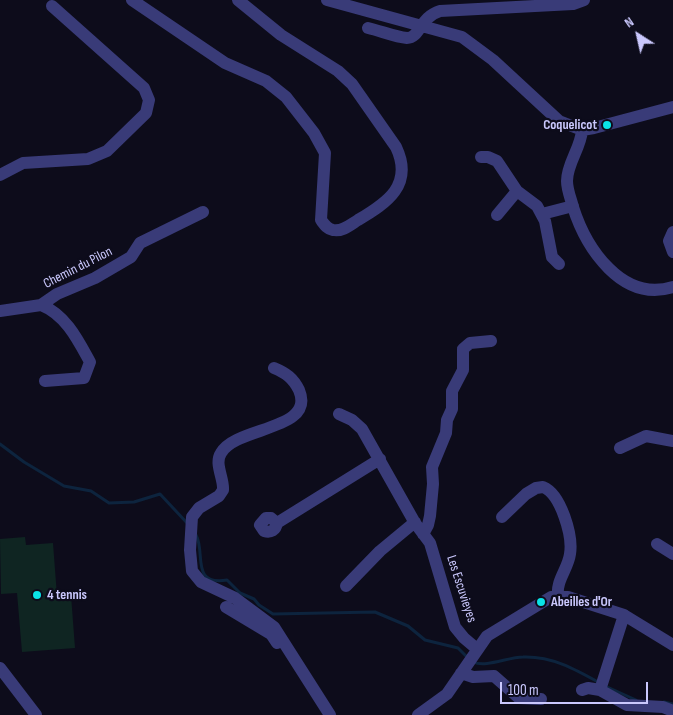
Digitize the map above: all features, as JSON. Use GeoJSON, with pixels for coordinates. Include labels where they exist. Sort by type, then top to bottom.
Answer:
{"type":"FeatureCollection","features":[{"type":"Feature","properties":{"kind":"street"},"geometry":{"type":"LineString","coordinates":[[132,0],[225,63],[266,82],[286,97],[324,149],[321,220],[330,229],[340,230],[376,209],[392,196],[400,180],[401,163],[399,154],[352,84],[338,71],[276,31],[238,0]]}},
{"type":"Feature","properties":{"kind":"street"},"geometry":{"type":"LineString","coordinates":[[327,0],[462,37],[493,60],[548,113],[563,124],[582,130],[673,106]]}},
{"type":"Feature","properties":{"kind":"street"},"geometry":{"type":"LineString","coordinates":[[368,28],[408,38],[415,36],[426,17],[440,11],[573,4],[584,0]]}},
{"type":"Feature","properties":{"kind":"street"},"geometry":{"type":"LineString","coordinates":[[0,175],[22,163],[88,159],[107,152],[146,113],[149,100],[144,88],[52,6]]}},
{"type":"Feature","properties":{"kind":"street"},"geometry":{"type":"LineString","coordinates":[[582,130],[567,180],[573,206],[588,242],[606,265],[621,279],[632,285],[646,288],[673,286]]}},
{"type":"Feature","properties":{"kind":"street"},"geometry":{"type":"LineString","coordinates":[[480,157],[488,157],[497,162],[518,191],[534,202],[542,214],[552,257],[559,264]]}},
{"type":"Feature","properties":{"kind":"street"},"geometry":{"type":"LineString","coordinates":[[497,215],[518,191]]}},
{"type":"Feature","properties":{"kind":"street"},"geometry":{"type":"LineString","coordinates":[[542,214],[573,206]]}},
{"type":"Feature","properties":{"kind":"street","name":"Chemin du Pilon"},"geometry":{"type":"LineString","coordinates":[[0,311],[41,304],[57,294],[95,278],[131,257],[140,243],[203,212]]}},
{"type":"Feature","properties":{"kind":"street"},"geometry":{"type":"LineString","coordinates":[[673,232],[669,241],[673,252]]}},
{"type":"Feature","properties":{"kind":"street","name":"Chemin du Pilon"},"geometry":{"type":"LineString","coordinates":[[41,304],[53,309],[73,332],[90,362],[84,378],[45,381]]}},
{"type":"Feature","properties":{"kind":"street"},"geometry":{"type":"LineString","coordinates":[[422,534],[428,525],[430,516],[433,462],[446,434],[447,420],[452,409],[452,391],[463,370],[463,349],[470,343],[490,342]]}},
{"type":"Feature","properties":{"kind":"street"},"geometry":{"type":"LineString","coordinates":[[274,368],[290,376],[301,397],[300,407],[288,421],[235,439],[228,444],[218,460],[223,490],[219,496],[199,508],[190,528],[191,565],[197,578],[208,586],[235,598],[266,619],[330,715]]}},
{"type":"Feature","properties":{"kind":"street","name":"Les Escuvieyes"},"geometry":{"type":"LineString","coordinates":[[339,414],[352,420],[362,429],[414,522],[431,546],[455,627],[464,638],[469,660]]}},
{"type":"Feature","properties":{"kind":"street"},"geometry":{"type":"LineString","coordinates":[[620,448],[646,436],[673,441]]}},
{"type":"Feature","properties":{"kind":"street"},"geometry":{"type":"LineString","coordinates":[[276,523],[380,459]]}},
{"type":"Feature","properties":{"kind":"street"},"geometry":{"type":"LineString","coordinates":[[502,517],[522,497],[536,488],[547,489],[556,498],[566,523],[570,552],[558,584],[558,596]]}},
{"type":"Feature","properties":{"kind":"street"},"geometry":{"type":"LineString","coordinates":[[346,586],[391,540],[414,522]]}},
{"type":"Feature","properties":{"kind":"street"},"geometry":{"type":"LineString","coordinates":[[657,544],[673,554]]}},
{"type":"Feature","properties":{"kind":"street"},"geometry":{"type":"LineString","coordinates":[[418,715],[447,694],[469,660],[488,636],[547,598],[558,596],[590,603],[624,615],[673,645]]}},
{"type":"Feature","properties":{"kind":"street"},"geometry":{"type":"LineString","coordinates":[[226,607],[278,638],[321,715]]}},
{"type":"Feature","properties":{"kind":"street"},"geometry":{"type":"LineString","coordinates":[[601,685],[624,615]]}},
{"type":"Feature","properties":{"kind":"street"},"geometry":{"type":"LineString","coordinates":[[469,660],[469,677],[494,676],[516,697],[541,699]]}},
{"type":"Feature","properties":{"kind":"street"},"geometry":{"type":"LineString","coordinates":[[0,668],[36,715]]}},
{"type":"Feature","properties":{"kind":"street"},"geometry":{"type":"LineString","coordinates":[[582,690],[601,685]]}},
{"type":"Feature","properties":{"kind":"street"},"geometry":{"type":"LineString","coordinates":[[601,685],[627,705],[663,707],[673,710]]}},
{"type":"Feature","properties":{"kind":"green space","name":"4 tennis"},"geometry":{"type":"Polygon","coordinates":[[[25,537],[26,545],[53,543],[57,596],[71,595],[75,648],[22,652],[17,593],[1,594],[0,539],[25,537]]]}},
{"type":"Feature","properties":{"kind":"waterway"},"geometry":{"type":"LineString","coordinates":[[0,444],[24,462],[64,486],[91,491],[109,503],[134,502],[160,494],[188,524]]}},
{"type":"Feature","properties":{"kind":"waterway"},"geometry":{"type":"LineString","coordinates":[[196,535],[199,542],[201,566],[208,578],[215,581],[227,580],[240,593],[254,599],[259,605],[273,614],[375,612],[408,626],[425,640],[458,648],[468,658]]}},
{"type":"Feature","properties":{"kind":"waterway"},"geometry":{"type":"LineString","coordinates":[[473,662],[484,664],[517,657],[534,657],[554,661],[572,668],[600,683]]}},
{"type":"Feature","properties":{"kind":"waterway"},"geometry":{"type":"LineString","coordinates":[[605,686],[636,700]]}},
{"type":"Feature","properties":{"kind":"waterway"},"geometry":{"type":"LineString","coordinates":[[664,702],[673,704]]}},
{"type":"Feature","properties":{"kind":"place","name":"Coquelicot"},"geometry":{"type":"Point","coordinates":[607,125]}},
{"type":"Feature","properties":{"kind":"place","name":"4 tennis"},"geometry":{"type":"Point","coordinates":[37,595]}},
{"type":"Feature","properties":{"kind":"place","name":"Abeilles d'Or"},"geometry":{"type":"Point","coordinates":[541,602]}}]}
